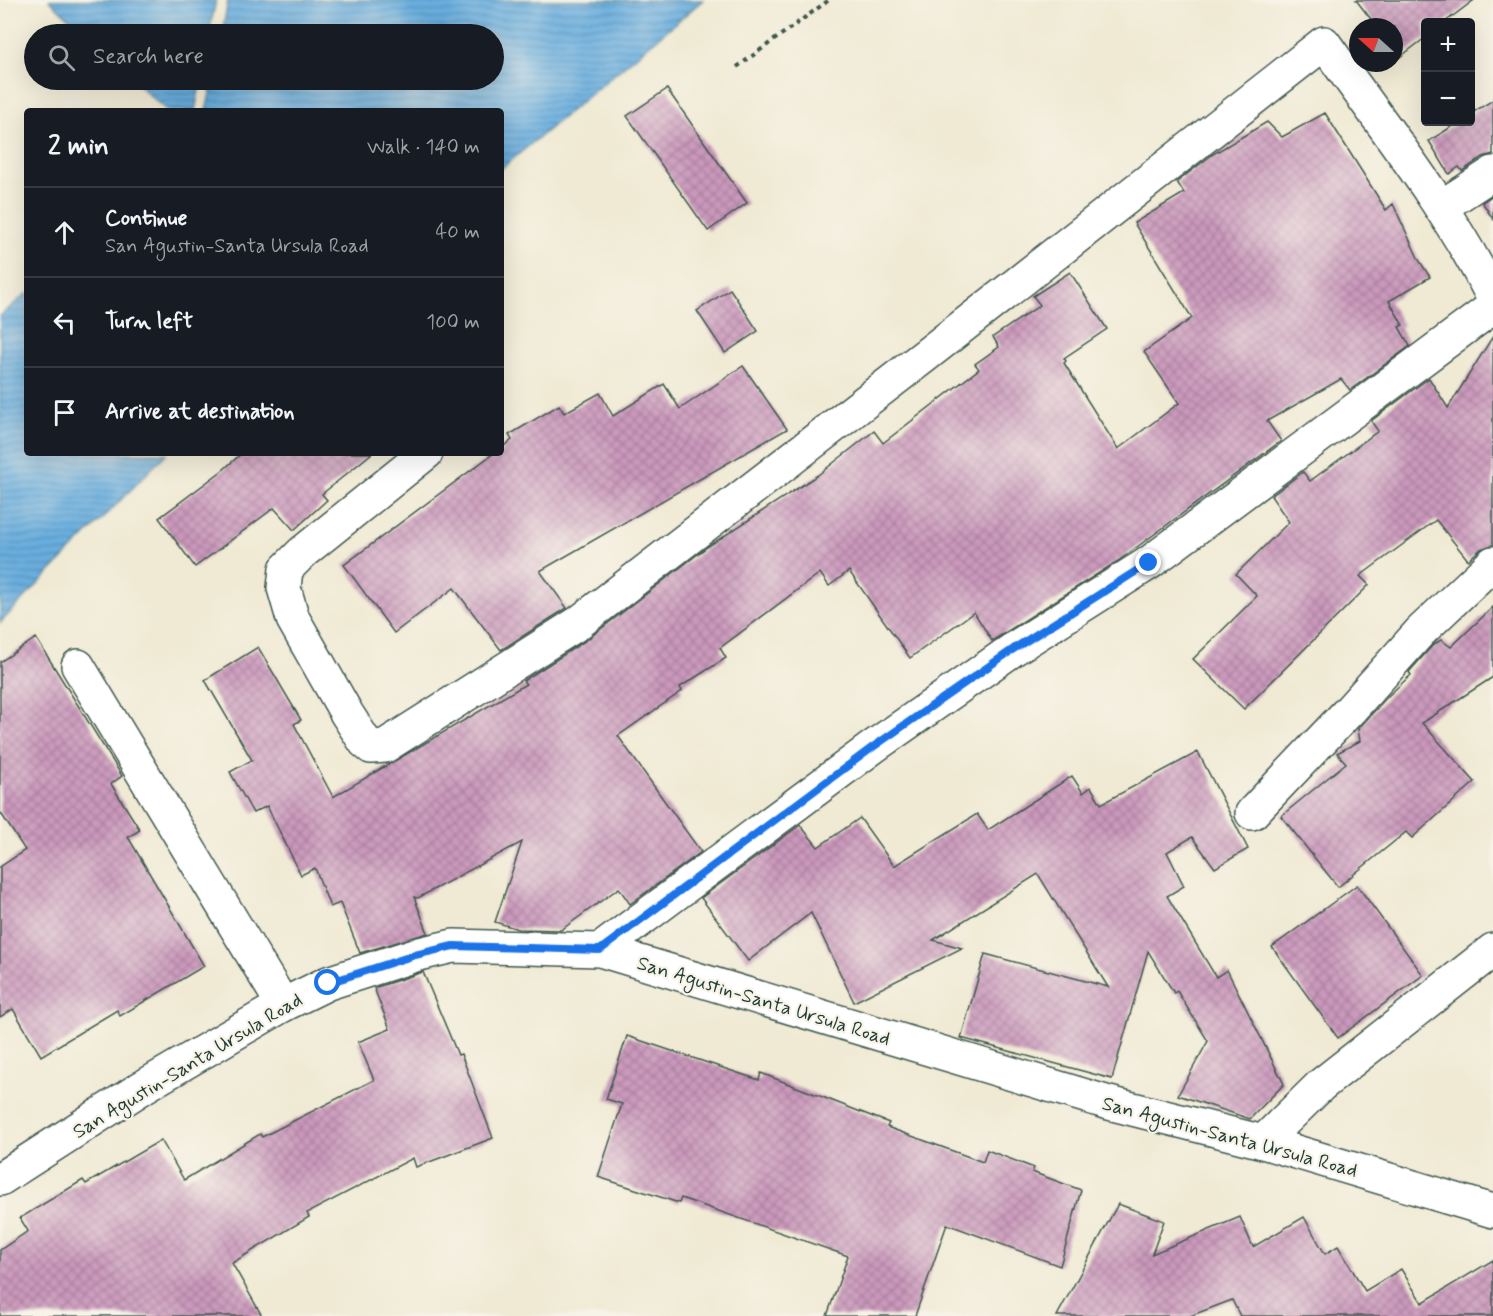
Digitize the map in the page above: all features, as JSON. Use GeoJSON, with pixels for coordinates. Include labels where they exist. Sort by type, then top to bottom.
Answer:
{"type":"FeatureCollection","features":[{"type":"Feature","properties":{"kind":"street"},"geometry":{"type":"LineString","coordinates":[[422,456],[303,552],[286,569],[284,588],[293,619],[347,714],[370,747],[386,746],[577,624],[935,348],[1324,43],[1441,207],[1493,297]]}},
{"type":"Feature","properties":{"kind":"street"},"geometry":{"type":"LineString","coordinates":[[1441,207],[1493,173]]}},
{"type":"Feature","properties":{"kind":"street"},"geometry":{"type":"LineString","coordinates":[[600,950],[873,747],[1015,648],[1149,563],[1493,307]]}},
{"type":"Feature","properties":{"kind":"street"},"geometry":{"type":"LineString","coordinates":[[1252,813],[1350,710],[1419,632],[1493,563]]}},
{"type":"Feature","properties":{"kind":"street"},"geometry":{"type":"LineString","coordinates":[[78,666],[284,1005]]}},
{"type":"Feature","properties":{"kind":"street","name":"San Agustin-Santa Ursula Road"},"geometry":{"type":"LineString","coordinates":[[0,1179],[143,1087],[284,1005],[328,983],[415,955],[453,946],[600,950],[1109,1103],[1263,1142],[1493,1210]]}},
{"type":"Feature","properties":{"kind":"street"},"geometry":{"type":"LineString","coordinates":[[1263,1142],[1321,1085],[1493,950]]}},
{"type":"Feature","properties":{"kind":"path"},"geometry":{"type":"LineString","coordinates":[[737,67],[829,0]]}},
{"type":"Feature","properties":{"kind":"water"},"geometry":{"type":"Polygon","coordinates":[[[49,0],[216,0],[211,24],[75,24],[49,0]]]}},
{"type":"Feature","properties":{"kind":"water"},"geometry":{"type":"Polygon","coordinates":[[[228,0],[703,0],[504,166],[504,108],[207,108],[211,90],[504,90],[504,24],[224,24],[228,0]]]}},
{"type":"Feature","properties":{"kind":"water"},"geometry":{"type":"Polygon","coordinates":[[[144,90],[199,90],[196,108],[164,108],[144,90]]]}},
{"type":"Feature","properties":{"kind":"water"},"geometry":{"type":"Polygon","coordinates":[[[24,296],[24,456],[164,456],[0,623],[0,316],[24,296]]]}},
{"type":"Feature","properties":{"kind":"building"},"geometry":{"type":"Polygon","coordinates":[[[1356,0],[1474,0],[1450,18],[1421,18],[1421,41],[1403,55],[1403,18],[1370,18],[1356,0]]]}},
{"type":"Feature","properties":{"kind":"building"},"geometry":{"type":"Polygon","coordinates":[[[667,89],[747,203],[708,231],[627,116],[667,89]]]}},
{"type":"Feature","properties":{"kind":"building"},"geometry":{"type":"Polygon","coordinates":[[[1493,100],[1493,154],[1483,157],[1462,171],[1459,167],[1449,174],[1429,141],[1453,126],[1475,126],[1475,111],[1493,100]]]}},
{"type":"Feature","properties":{"kind":"building"},"geometry":{"type":"Polygon","coordinates":[[[1325,113],[1386,210],[1393,204],[1419,260],[1430,277],[1389,301],[1403,325],[1399,327],[1410,346],[1350,390],[1341,379],[1267,421],[1281,441],[1118,561],[992,641],[974,612],[910,658],[849,571],[829,586],[820,573],[720,648],[726,658],[680,687],[682,691],[618,736],[701,852],[630,904],[619,888],[561,930],[518,929],[495,922],[522,842],[418,898],[414,897],[428,933],[360,953],[340,903],[330,907],[315,868],[301,875],[267,806],[253,813],[230,772],[252,760],[205,680],[258,647],[301,720],[294,724],[333,797],[526,684],[523,681],[588,639],[707,547],[818,475],[874,431],[883,443],[979,369],[975,364],[999,347],[993,337],[1040,305],[1033,296],[1070,272],[1107,329],[1064,358],[1066,361],[1064,363],[1118,449],[1179,403],[1144,352],[1192,318],[1134,223],[1184,193],[1177,182],[1213,154],[1267,122],[1282,137],[1325,113]]]}},
{"type":"Feature","properties":{"kind":"building"},"geometry":{"type":"Polygon","coordinates":[[[1493,195],[1493,219],[1482,202],[1493,195]]]}},
{"type":"Feature","properties":{"kind":"building"},"geometry":{"type":"Polygon","coordinates":[[[730,289],[758,331],[725,353],[697,311],[730,289]]]}},
{"type":"Feature","properties":{"kind":"building"},"geometry":{"type":"Polygon","coordinates":[[[1493,336],[1493,545],[1481,549],[1468,560],[1436,520],[1360,576],[1369,585],[1244,709],[1193,659],[1257,596],[1236,574],[1289,522],[1271,496],[1303,472],[1310,481],[1378,431],[1371,421],[1429,378],[1448,408],[1493,336]]]}},
{"type":"Feature","properties":{"kind":"building"},"geometry":{"type":"Polygon","coordinates":[[[743,366],[787,429],[540,571],[567,608],[501,650],[454,588],[394,633],[344,565],[490,456],[504,456],[504,446],[512,440],[509,435],[559,405],[564,413],[600,393],[613,416],[664,384],[680,409],[743,366]]]}},
{"type":"Feature","properties":{"kind":"building"},"geometry":{"type":"Polygon","coordinates":[[[239,456],[368,456],[322,494],[327,500],[294,530],[274,508],[195,567],[159,518],[239,456]]]}},
{"type":"Feature","properties":{"kind":"building"},"geometry":{"type":"Polygon","coordinates":[[[1493,607],[1493,677],[1422,723],[1475,782],[1412,838],[1406,832],[1338,887],[1281,816],[1346,763],[1337,753],[1360,741],[1358,729],[1411,675],[1409,672],[1433,645],[1441,640],[1451,647],[1493,607]]]}},
{"type":"Feature","properties":{"kind":"building"},"geometry":{"type":"Polygon","coordinates":[[[36,638],[122,776],[111,784],[140,830],[128,837],[204,966],[120,1016],[117,1010],[41,1056],[13,1009],[0,1017],[0,867],[25,850],[0,812],[0,662],[36,638]]]}},
{"type":"Feature","properties":{"kind":"building"},"geometry":{"type":"Polygon","coordinates":[[[1198,752],[1248,849],[1215,868],[1192,837],[1167,852],[1184,886],[1167,896],[1216,977],[1227,970],[1284,1084],[1250,1119],[1178,1095],[1208,1041],[1177,991],[1174,993],[1148,951],[1112,1079],[961,1038],[985,954],[1108,987],[1038,874],[933,940],[962,948],[854,1002],[811,913],[748,961],[701,898],[800,825],[818,847],[860,818],[894,866],[977,814],[988,830],[1072,776],[1083,793],[1091,787],[1101,804],[1198,752]]]}},
{"type":"Feature","properties":{"kind":"building"},"geometry":{"type":"Polygon","coordinates":[[[1357,885],[1423,975],[1338,1038],[1272,947],[1357,885]]]}},
{"type":"Feature","properties":{"kind":"building"},"geometry":{"type":"Polygon","coordinates":[[[423,972],[458,1055],[461,1054],[493,1138],[416,1167],[413,1158],[307,1213],[309,1217],[232,1263],[262,1316],[0,1316],[0,1250],[28,1231],[20,1218],[83,1180],[86,1184],[161,1140],[184,1180],[260,1134],[262,1137],[374,1080],[358,1042],[390,1029],[374,988],[423,972]]]}},
{"type":"Feature","properties":{"kind":"building"},"geometry":{"type":"Polygon","coordinates":[[[627,1036],[759,1080],[761,1073],[889,1123],[887,1127],[983,1162],[987,1150],[1034,1168],[1032,1172],[1081,1190],[1060,1266],[947,1224],[915,1316],[827,1316],[848,1256],[681,1198],[679,1203],[598,1177],[622,1104],[606,1099],[627,1036]]]}},
{"type":"Feature","properties":{"kind":"building"},"geometry":{"type":"Polygon","coordinates":[[[1118,1204],[1164,1221],[1152,1254],[1240,1217],[1253,1247],[1304,1217],[1325,1254],[1338,1246],[1365,1291],[1401,1269],[1422,1303],[1493,1260],[1493,1316],[1240,1316],[1232,1300],[1190,1316],[1057,1316],[1118,1204]]]}},
{"type":"Feature","properties":{"kind":"route"},"geometry":{"type":"LineString","coordinates":[[328,983],[415,955],[453,946],[600,950],[873,747],[1015,648],[1149,563]]}}]}
